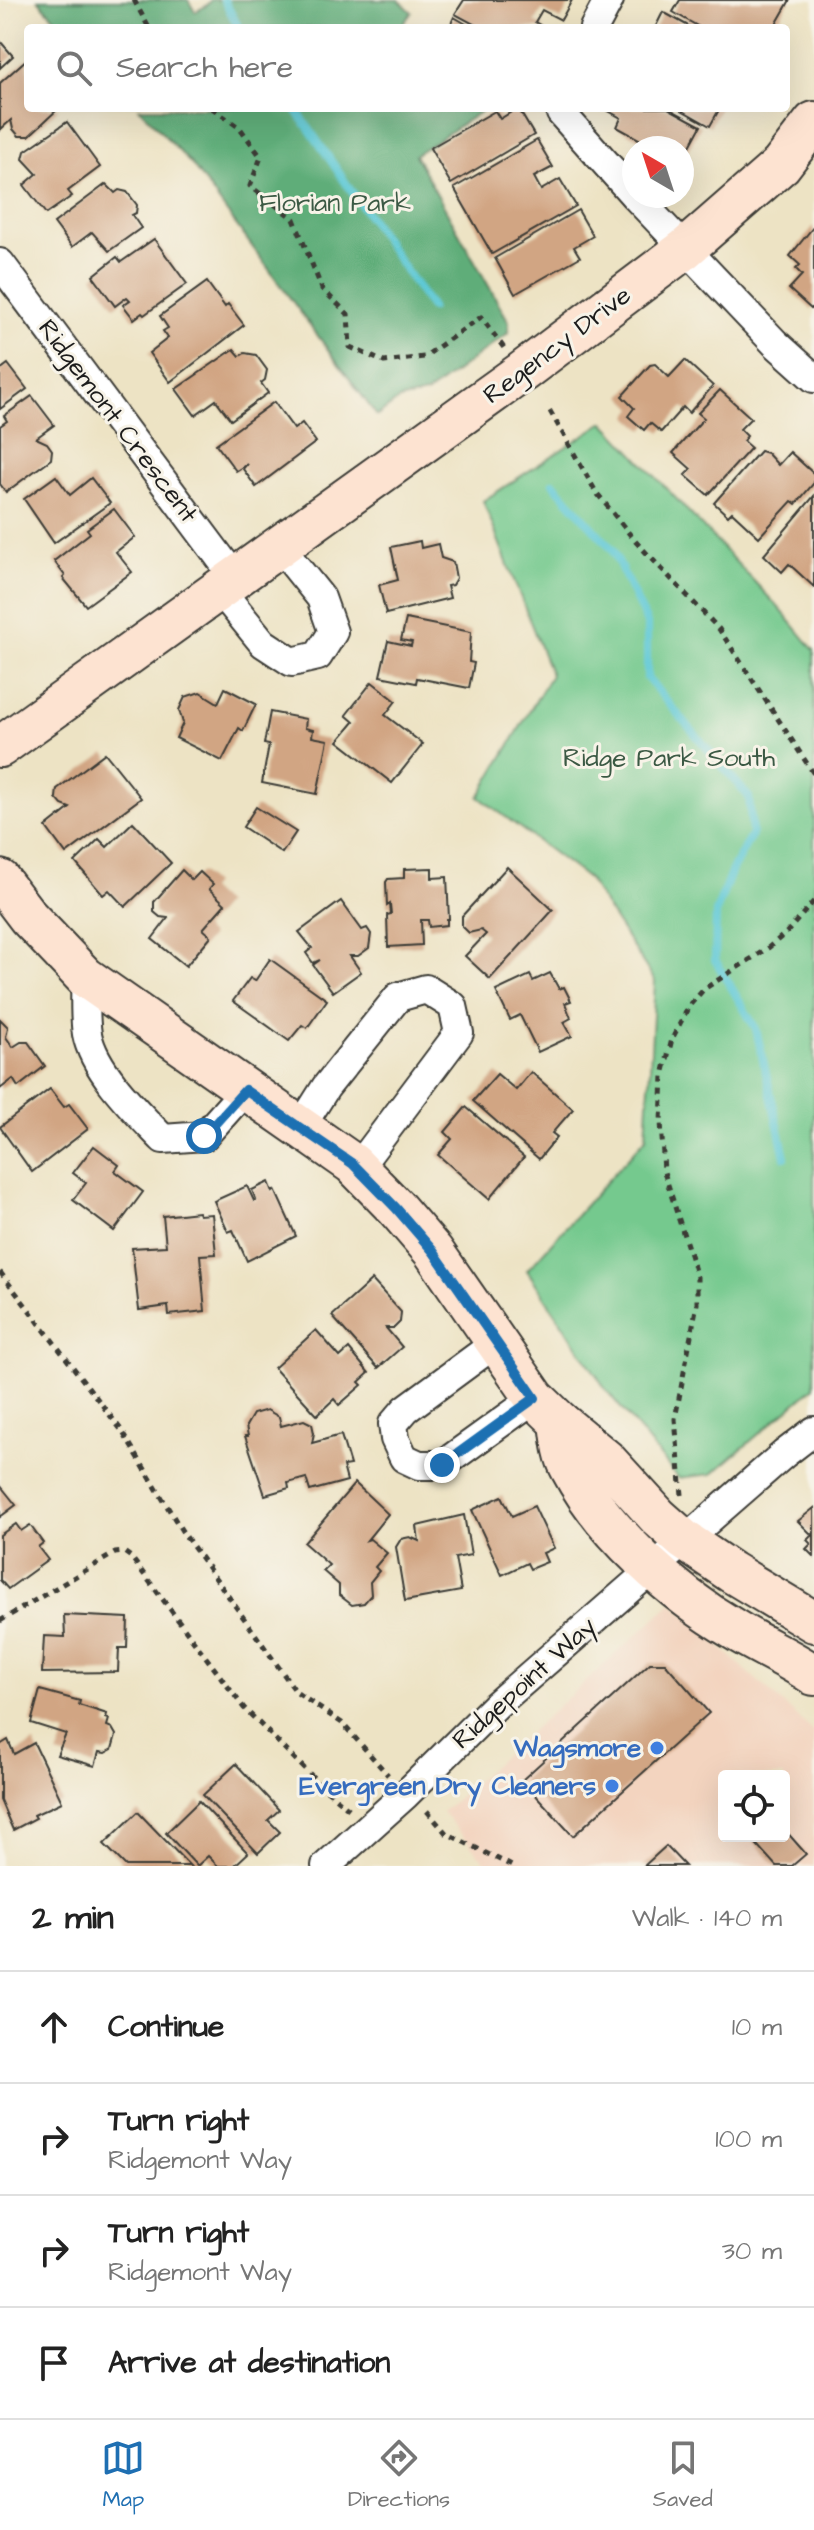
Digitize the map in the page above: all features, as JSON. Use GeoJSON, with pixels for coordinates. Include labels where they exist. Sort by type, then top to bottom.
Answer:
{"type":"FeatureCollection","features":[{"type":"Feature","properties":{"kind":"street"},"geometry":{"type":"LineString","coordinates":[[596,24],[609,0]]}},
{"type":"Feature","properties":{"kind":"street"},"geometry":{"type":"LineString","coordinates":[[561,112],[622,181]]}},
{"type":"Feature","properties":{"kind":"street","name":"Regency Drive"},"geometry":{"type":"LineString","coordinates":[[0,747],[522,372],[685,249],[781,165],[814,122]]}},
{"type":"Feature","properties":{"kind":"street"},"geometry":{"type":"LineString","coordinates":[[647,208],[775,343],[814,378]]}},
{"type":"Feature","properties":{"kind":"street","name":"Ridgemont Crescent"},"geometry":{"type":"LineString","coordinates":[[0,263],[228,584]]}},
{"type":"Feature","properties":{"kind":"street"},"geometry":{"type":"LineString","coordinates":[[228,584],[263,643],[292,662],[318,656],[333,632],[321,598],[280,547]]}},
{"type":"Feature","properties":{"kind":"street"},"geometry":{"type":"LineString","coordinates":[[0,880],[28,917],[85,977],[357,1169],[433,1251],[548,1410],[606,1460],[658,1517],[684,1540],[814,1622]]}},
{"type":"Feature","properties":{"kind":"street"},"geometry":{"type":"LineString","coordinates":[[85,977],[87,1035],[100,1065],[163,1139],[204,1136],[245,1090]]}},
{"type":"Feature","properties":{"kind":"street"},"geometry":{"type":"LineString","coordinates":[[300,1128],[326,1087],[398,997],[426,989],[453,1006],[459,1033],[357,1169]]}},
{"type":"Feature","properties":{"kind":"street"},"geometry":{"type":"LineString","coordinates":[[497,1342],[406,1409],[393,1424],[395,1439],[404,1458],[419,1465],[442,1465],[548,1410]]}},
{"type":"Feature","properties":{"kind":"street"},"geometry":{"type":"LineString","coordinates":[[548,1410],[569,1467],[618,1534],[705,1611],[814,1675]]}},
{"type":"Feature","properties":{"kind":"street","name":"Ridgepoint Way"},"geometry":{"type":"LineString","coordinates":[[326,1866],[405,1795],[496,1705],[814,1431]]}},
{"type":"Feature","properties":{"kind":"path"},"geometry":{"type":"LineString","coordinates":[[134,0],[147,24]]}},
{"type":"Feature","properties":{"kind":"path"},"geometry":{"type":"LineString","coordinates":[[218,112],[240,128],[261,157],[250,186],[294,219],[322,289],[348,314],[350,347],[384,362],[424,357],[481,317],[507,352]]}},
{"type":"Feature","properties":{"kind":"path"},"geometry":{"type":"LineString","coordinates":[[550,411],[596,492],[636,542],[719,629],[814,774]]}},
{"type":"Feature","properties":{"kind":"path"},"geometry":{"type":"LineString","coordinates":[[683,1498],[675,1419],[697,1304],[697,1277],[664,1172],[661,1121],[663,1075],[672,1039],[689,1006],[710,985],[778,940],[814,901]]}},
{"type":"Feature","properties":{"kind":"path"},"geometry":{"type":"LineString","coordinates":[[0,1272],[122,1431],[182,1531],[297,1693],[342,1723],[393,1782]]}},
{"type":"Feature","properties":{"kind":"path"},"geometry":{"type":"LineString","coordinates":[[0,1621],[115,1553],[124,1552],[131,1557],[244,1708],[358,1818]]}},
{"type":"Feature","properties":{"kind":"path"},"geometry":{"type":"LineString","coordinates":[[430,1813],[446,1833],[512,1866]]}},
{"type":"Feature","properties":{"kind":"shaded area"},"geometry":{"type":"Polygon","coordinates":[[[672,1603],[814,1732],[814,1866],[489,1866],[442,1812],[672,1603]]]}},
{"type":"Feature","properties":{"kind":"green space"},"geometry":{"type":"Polygon","coordinates":[[[38,0],[188,0],[195,12],[211,0],[399,0],[412,12],[403,24],[60,24],[38,0]]]}},
{"type":"Feature","properties":{"kind":"green space","name":"Florian Park"},"geometry":{"type":"Polygon","coordinates":[[[143,112],[480,112],[415,155],[509,322],[508,333],[426,394],[399,400],[377,416],[192,165],[143,112]]]}},
{"type":"Feature","properties":{"kind":"green space","name":"Ridge Park South"},"geometry":{"type":"Polygon","coordinates":[[[604,422],[781,610],[814,650],[814,1387],[712,1474],[678,1478],[607,1391],[527,1270],[646,1138],[655,981],[588,879],[479,797],[551,675],[483,501],[604,422]]]}},
{"type":"Feature","properties":{"kind":"building"},"geometry":{"type":"Polygon","coordinates":[[[464,0],[572,0],[561,20],[542,10],[535,22],[538,24],[474,24],[455,14],[464,0]]]}},
{"type":"Feature","properties":{"kind":"building"},"geometry":{"type":"Polygon","coordinates":[[[680,0],[790,0],[776,24],[694,24],[673,12],[680,0]]]}},
{"type":"Feature","properties":{"kind":"building"},"geometry":{"type":"Polygon","coordinates":[[[663,12],[685,24],[657,24],[663,12]]]}},
{"type":"Feature","properties":{"kind":"building"},"geometry":{"type":"Polygon","coordinates":[[[454,17],[466,24],[451,24],[454,17]]]}},
{"type":"Feature","properties":{"kind":"building"},"geometry":{"type":"Polygon","coordinates":[[[0,41],[13,56],[0,68],[0,41]]]}},
{"type":"Feature","properties":{"kind":"building"},"geometry":{"type":"Polygon","coordinates":[[[24,62],[24,112],[55,112],[29,136],[19,136],[11,120],[0,130],[0,83],[24,62]]]}},
{"type":"Feature","properties":{"kind":"building"},"geometry":{"type":"Polygon","coordinates":[[[493,112],[500,119],[511,112],[520,112],[534,135],[451,184],[430,148],[493,112]]]}},
{"type":"Feature","properties":{"kind":"building"},"geometry":{"type":"Polygon","coordinates":[[[610,112],[675,112],[701,126],[694,139],[694,136],[633,136],[617,127],[621,118],[610,112]]]}},
{"type":"Feature","properties":{"kind":"building"},"geometry":{"type":"Polygon","coordinates":[[[685,112],[718,112],[710,126],[685,112]]]}},
{"type":"Feature","properties":{"kind":"building"},"geometry":{"type":"Polygon","coordinates":[[[67,122],[100,167],[68,191],[72,196],[46,214],[24,185],[37,174],[23,159],[25,151],[67,122]]]}},
{"type":"Feature","properties":{"kind":"building"},"geometry":{"type":"Polygon","coordinates":[[[537,140],[553,167],[534,177],[541,190],[560,179],[576,206],[492,254],[454,188],[537,140]]]}},
{"type":"Feature","properties":{"kind":"building"},"geometry":{"type":"Polygon","coordinates":[[[106,184],[115,193],[119,190],[127,192],[137,205],[136,213],[132,215],[141,228],[109,251],[92,232],[72,247],[54,223],[106,184]]]}},
{"type":"Feature","properties":{"kind":"building"},"geometry":{"type":"Polygon","coordinates":[[[578,210],[593,236],[574,247],[580,257],[515,294],[495,258],[578,210]]]}},
{"type":"Feature","properties":{"kind":"building"},"geometry":{"type":"Polygon","coordinates":[[[814,226],[814,306],[811,309],[789,289],[802,275],[796,269],[800,265],[790,256],[814,226]]]}},
{"type":"Feature","properties":{"kind":"building"},"geometry":{"type":"Polygon","coordinates":[[[154,239],[187,284],[134,319],[123,305],[130,300],[127,297],[115,306],[93,276],[117,257],[121,262],[154,239]]]}},
{"type":"Feature","properties":{"kind":"building"},"geometry":{"type":"Polygon","coordinates":[[[207,282],[225,307],[228,304],[244,325],[170,382],[149,353],[168,338],[163,331],[168,328],[160,316],[207,282]]]}},
{"type":"Feature","properties":{"kind":"building"},"geometry":{"type":"Polygon","coordinates":[[[234,349],[240,356],[245,353],[256,355],[267,370],[261,383],[268,393],[231,420],[216,400],[195,415],[176,389],[234,349]]]}},
{"type":"Feature","properties":{"kind":"building"},"geometry":{"type":"Polygon","coordinates":[[[685,360],[713,386],[689,413],[683,407],[661,432],[650,423],[644,430],[628,416],[634,408],[622,396],[650,365],[655,364],[669,377],[685,360]]]}},
{"type":"Feature","properties":{"kind":"building"},"geometry":{"type":"Polygon","coordinates":[[[8,364],[27,389],[0,409],[0,370],[8,364]]]}},
{"type":"Feature","properties":{"kind":"building"},"geometry":{"type":"Polygon","coordinates":[[[720,390],[751,418],[740,429],[747,436],[743,441],[751,448],[708,495],[685,475],[691,469],[673,453],[704,418],[698,413],[720,390]]]}},
{"type":"Feature","properties":{"kind":"building"},"geometry":{"type":"Polygon","coordinates":[[[32,396],[54,425],[36,438],[47,443],[52,450],[51,459],[6,492],[0,484],[0,426],[7,421],[4,416],[32,396]]]}},
{"type":"Feature","properties":{"kind":"building"},"geometry":{"type":"Polygon","coordinates":[[[274,402],[294,429],[302,423],[316,442],[256,487],[243,469],[247,464],[236,471],[216,444],[274,402]]]}},
{"type":"Feature","properties":{"kind":"building"},"geometry":{"type":"Polygon","coordinates":[[[760,451],[767,453],[778,465],[790,452],[814,474],[814,483],[796,504],[792,501],[759,537],[732,512],[728,516],[714,503],[760,451]]]}},
{"type":"Feature","properties":{"kind":"building"},"geometry":{"type":"Polygon","coordinates":[[[56,476],[70,495],[91,478],[110,503],[54,543],[24,499],[56,476]]]}},
{"type":"Feature","properties":{"kind":"building"},"geometry":{"type":"Polygon","coordinates":[[[814,496],[814,587],[789,564],[782,572],[764,555],[814,496]]]}},
{"type":"Feature","properties":{"kind":"building"},"geometry":{"type":"Polygon","coordinates":[[[114,509],[135,537],[116,552],[132,572],[86,606],[63,578],[65,576],[54,561],[90,533],[87,529],[114,509]]]}},
{"type":"Feature","properties":{"kind":"building"},"geometry":{"type":"Polygon","coordinates":[[[420,541],[421,548],[438,544],[441,558],[453,562],[456,578],[452,585],[447,586],[450,598],[386,614],[379,585],[398,580],[391,547],[420,541]]]}},
{"type":"Feature","properties":{"kind":"building"},"geometry":{"type":"Polygon","coordinates":[[[406,619],[471,632],[469,662],[474,663],[469,688],[417,678],[416,683],[380,676],[388,641],[411,646],[412,642],[401,640],[406,619]]]}},
{"type":"Feature","properties":{"kind":"building"},"geometry":{"type":"Polygon","coordinates":[[[372,682],[396,701],[385,715],[423,744],[392,783],[338,741],[354,722],[346,715],[372,682]]]}},
{"type":"Feature","properties":{"kind":"building"},"geometry":{"type":"Polygon","coordinates":[[[225,688],[256,704],[243,731],[239,728],[222,761],[176,738],[183,723],[179,710],[185,697],[200,692],[218,703],[225,688]]]}},
{"type":"Feature","properties":{"kind":"building"},"geometry":{"type":"Polygon","coordinates":[[[270,712],[306,719],[305,728],[313,730],[312,737],[328,740],[317,794],[262,783],[269,745],[264,744],[270,712]]]}},
{"type":"Feature","properties":{"kind":"building"},"geometry":{"type":"Polygon","coordinates":[[[105,753],[141,798],[66,854],[46,827],[70,808],[56,798],[57,789],[105,753]]]}},
{"type":"Feature","properties":{"kind":"building"},"geometry":{"type":"Polygon","coordinates":[[[256,807],[296,832],[282,853],[243,827],[256,807]]]}},
{"type":"Feature","properties":{"kind":"building"},"geometry":{"type":"Polygon","coordinates":[[[133,822],[171,863],[125,907],[109,890],[103,895],[75,862],[99,839],[107,847],[133,822]]]}},
{"type":"Feature","properties":{"kind":"building"},"geometry":{"type":"Polygon","coordinates":[[[507,867],[553,910],[490,979],[465,956],[486,934],[481,930],[469,933],[462,926],[462,916],[507,867]]]}},
{"type":"Feature","properties":{"kind":"building"},"geometry":{"type":"Polygon","coordinates":[[[432,868],[432,878],[447,877],[447,925],[429,927],[428,920],[421,920],[422,945],[388,947],[387,915],[391,914],[390,904],[387,906],[386,882],[388,879],[404,878],[404,869],[432,868]]]}},
{"type":"Feature","properties":{"kind":"building"},"geometry":{"type":"Polygon","coordinates":[[[182,870],[192,880],[200,872],[213,884],[209,889],[225,904],[203,929],[211,936],[186,966],[152,939],[168,918],[154,912],[154,902],[182,870]]]}},
{"type":"Feature","properties":{"kind":"building"},"geometry":{"type":"Polygon","coordinates":[[[341,901],[362,930],[367,928],[371,934],[369,948],[358,956],[350,956],[361,972],[333,992],[313,965],[320,960],[313,963],[306,953],[312,948],[299,932],[341,901]]]}},
{"type":"Feature","properties":{"kind":"building"},"geometry":{"type":"Polygon","coordinates":[[[270,959],[327,1000],[307,1028],[302,1025],[289,1041],[233,1001],[250,978],[255,981],[270,959]]]}},
{"type":"Feature","properties":{"kind":"building"},"geometry":{"type":"Polygon","coordinates":[[[550,973],[559,989],[564,987],[571,1001],[565,1003],[571,1018],[564,1022],[572,1036],[538,1052],[520,1015],[510,1020],[496,991],[530,975],[533,981],[550,973]]]}},
{"type":"Feature","properties":{"kind":"building"},"geometry":{"type":"Polygon","coordinates":[[[0,1019],[8,1027],[6,1037],[13,1047],[28,1042],[45,1066],[18,1087],[13,1079],[0,1089],[0,1019]]]}},
{"type":"Feature","properties":{"kind":"building"},"geometry":{"type":"Polygon","coordinates":[[[531,1072],[573,1109],[552,1133],[557,1137],[539,1159],[473,1101],[497,1074],[516,1090],[531,1072]]]}},
{"type":"Feature","properties":{"kind":"building"},"geometry":{"type":"Polygon","coordinates":[[[50,1089],[64,1107],[69,1104],[88,1129],[32,1172],[0,1127],[50,1089]]]}},
{"type":"Feature","properties":{"kind":"building"},"geometry":{"type":"Polygon","coordinates":[[[466,1107],[524,1157],[489,1199],[438,1155],[452,1139],[445,1132],[466,1107]]]}},
{"type":"Feature","properties":{"kind":"building"},"geometry":{"type":"Polygon","coordinates":[[[94,1146],[119,1165],[115,1171],[143,1192],[114,1231],[73,1200],[86,1183],[73,1173],[94,1146]]]}},
{"type":"Feature","properties":{"kind":"building"},"geometry":{"type":"Polygon","coordinates":[[[269,1182],[296,1236],[247,1261],[233,1230],[228,1232],[214,1201],[247,1186],[254,1201],[252,1190],[269,1182]]]}},
{"type":"Feature","properties":{"kind":"building"},"geometry":{"type":"Polygon","coordinates":[[[198,1212],[199,1215],[212,1214],[216,1254],[200,1255],[205,1311],[169,1315],[168,1306],[139,1310],[132,1248],[166,1246],[163,1216],[198,1212]]]}},
{"type":"Feature","properties":{"kind":"building"},"geometry":{"type":"Polygon","coordinates":[[[372,1280],[401,1312],[400,1322],[394,1328],[386,1328],[402,1347],[378,1368],[332,1316],[372,1280]]]}},
{"type":"Feature","properties":{"kind":"building"},"geometry":{"type":"Polygon","coordinates":[[[316,1330],[340,1357],[349,1349],[369,1373],[359,1382],[362,1385],[339,1405],[334,1399],[317,1415],[274,1368],[316,1330]]]}},
{"type":"Feature","properties":{"kind":"building"},"geometry":{"type":"Polygon","coordinates":[[[267,1410],[279,1417],[281,1426],[304,1420],[312,1424],[312,1443],[341,1435],[350,1465],[343,1466],[347,1481],[310,1491],[306,1478],[288,1483],[289,1488],[265,1495],[245,1436],[248,1436],[246,1426],[253,1414],[267,1410]]]}},
{"type":"Feature","properties":{"kind":"building"},"geometry":{"type":"Polygon","coordinates":[[[355,1483],[388,1514],[367,1540],[370,1539],[387,1553],[375,1567],[379,1571],[370,1582],[371,1595],[364,1603],[352,1605],[339,1595],[339,1585],[323,1571],[329,1565],[304,1543],[355,1483]]]}},
{"type":"Feature","properties":{"kind":"building"},"geometry":{"type":"Polygon","coordinates":[[[0,1485],[16,1505],[0,1517],[0,1485]]]}},
{"type":"Feature","properties":{"kind":"building"},"geometry":{"type":"Polygon","coordinates":[[[502,1496],[512,1516],[534,1506],[554,1548],[543,1553],[547,1562],[530,1569],[527,1563],[502,1575],[472,1510],[502,1496]]]}},
{"type":"Feature","properties":{"kind":"building"},"geometry":{"type":"Polygon","coordinates":[[[814,1508],[814,1557],[806,1549],[811,1544],[807,1540],[812,1535],[798,1521],[814,1508]]]}},
{"type":"Feature","properties":{"kind":"building"},"geometry":{"type":"Polygon","coordinates":[[[464,1515],[471,1555],[455,1558],[461,1591],[405,1601],[396,1547],[401,1539],[410,1537],[419,1541],[417,1526],[464,1515]]]}},
{"type":"Feature","properties":{"kind":"building"},"geometry":{"type":"Polygon","coordinates":[[[16,1524],[21,1531],[30,1525],[43,1543],[38,1547],[48,1560],[8,1589],[0,1580],[0,1535],[16,1524]]]}},
{"type":"Feature","properties":{"kind":"building"},"geometry":{"type":"Polygon","coordinates":[[[64,1615],[128,1618],[127,1648],[119,1648],[118,1672],[42,1673],[44,1636],[65,1637],[64,1615]]]}},
{"type":"Feature","properties":{"kind":"building"},"geometry":{"type":"Polygon","coordinates":[[[650,1663],[665,1663],[709,1713],[573,1836],[522,1780],[650,1663]]]}},
{"type":"Feature","properties":{"kind":"building"},"geometry":{"type":"Polygon","coordinates":[[[40,1690],[80,1701],[79,1705],[107,1714],[107,1726],[116,1735],[112,1749],[99,1752],[95,1766],[57,1755],[66,1734],[31,1723],[40,1690]]]}},
{"type":"Feature","properties":{"kind":"building"},"geometry":{"type":"Polygon","coordinates":[[[8,1740],[14,1754],[34,1743],[62,1802],[34,1815],[36,1818],[13,1830],[0,1800],[0,1745],[8,1740]]]}},
{"type":"Feature","properties":{"kind":"building"},"geometry":{"type":"Polygon","coordinates":[[[236,1764],[279,1810],[268,1820],[280,1832],[258,1853],[203,1795],[236,1764]]]}},
{"type":"Feature","properties":{"kind":"building"},"geometry":{"type":"Polygon","coordinates":[[[199,1801],[248,1853],[234,1866],[218,1866],[208,1856],[197,1866],[166,1833],[199,1801]]]}},
{"type":"Feature","properties":{"kind":"building"},"geometry":{"type":"Polygon","coordinates":[[[138,1812],[190,1866],[126,1866],[104,1844],[138,1812]]]}},
{"type":"Feature","properties":{"kind":"building"},"geometry":{"type":"Polygon","coordinates":[[[790,1836],[806,1854],[792,1866],[776,1866],[754,1842],[790,1842],[790,1836]]]}},
{"type":"Feature","properties":{"kind":"building"},"geometry":{"type":"Polygon","coordinates":[[[666,1846],[685,1866],[644,1866],[666,1846]]]}},
{"type":"Feature","properties":{"kind":"waterway"},"geometry":{"type":"LineString","coordinates":[[224,0],[237,24]]}},
{"type":"Feature","properties":{"kind":"waterway"},"geometry":{"type":"LineString","coordinates":[[298,112],[431,308]]}},
{"type":"Feature","properties":{"kind":"waterway"},"geometry":{"type":"LineString","coordinates":[[553,483],[612,549],[647,623],[647,678],[749,797],[752,834],[732,870],[716,912],[715,960],[756,1029],[785,1157]]}},
{"type":"Feature","properties":{"kind":"place","name":"Wagsmore"},"geometry":{"type":"Point","coordinates":[657,1748]}},
{"type":"Feature","properties":{"kind":"place","name":"Evergreen Dry Cleaners"},"geometry":{"type":"Point","coordinates":[612,1786]}},
{"type":"Feature","properties":{"kind":"route"},"geometry":{"type":"LineString","coordinates":[[204,1136],[245,1090],[353,1164],[433,1251],[535,1398],[442,1465]]}}]}
